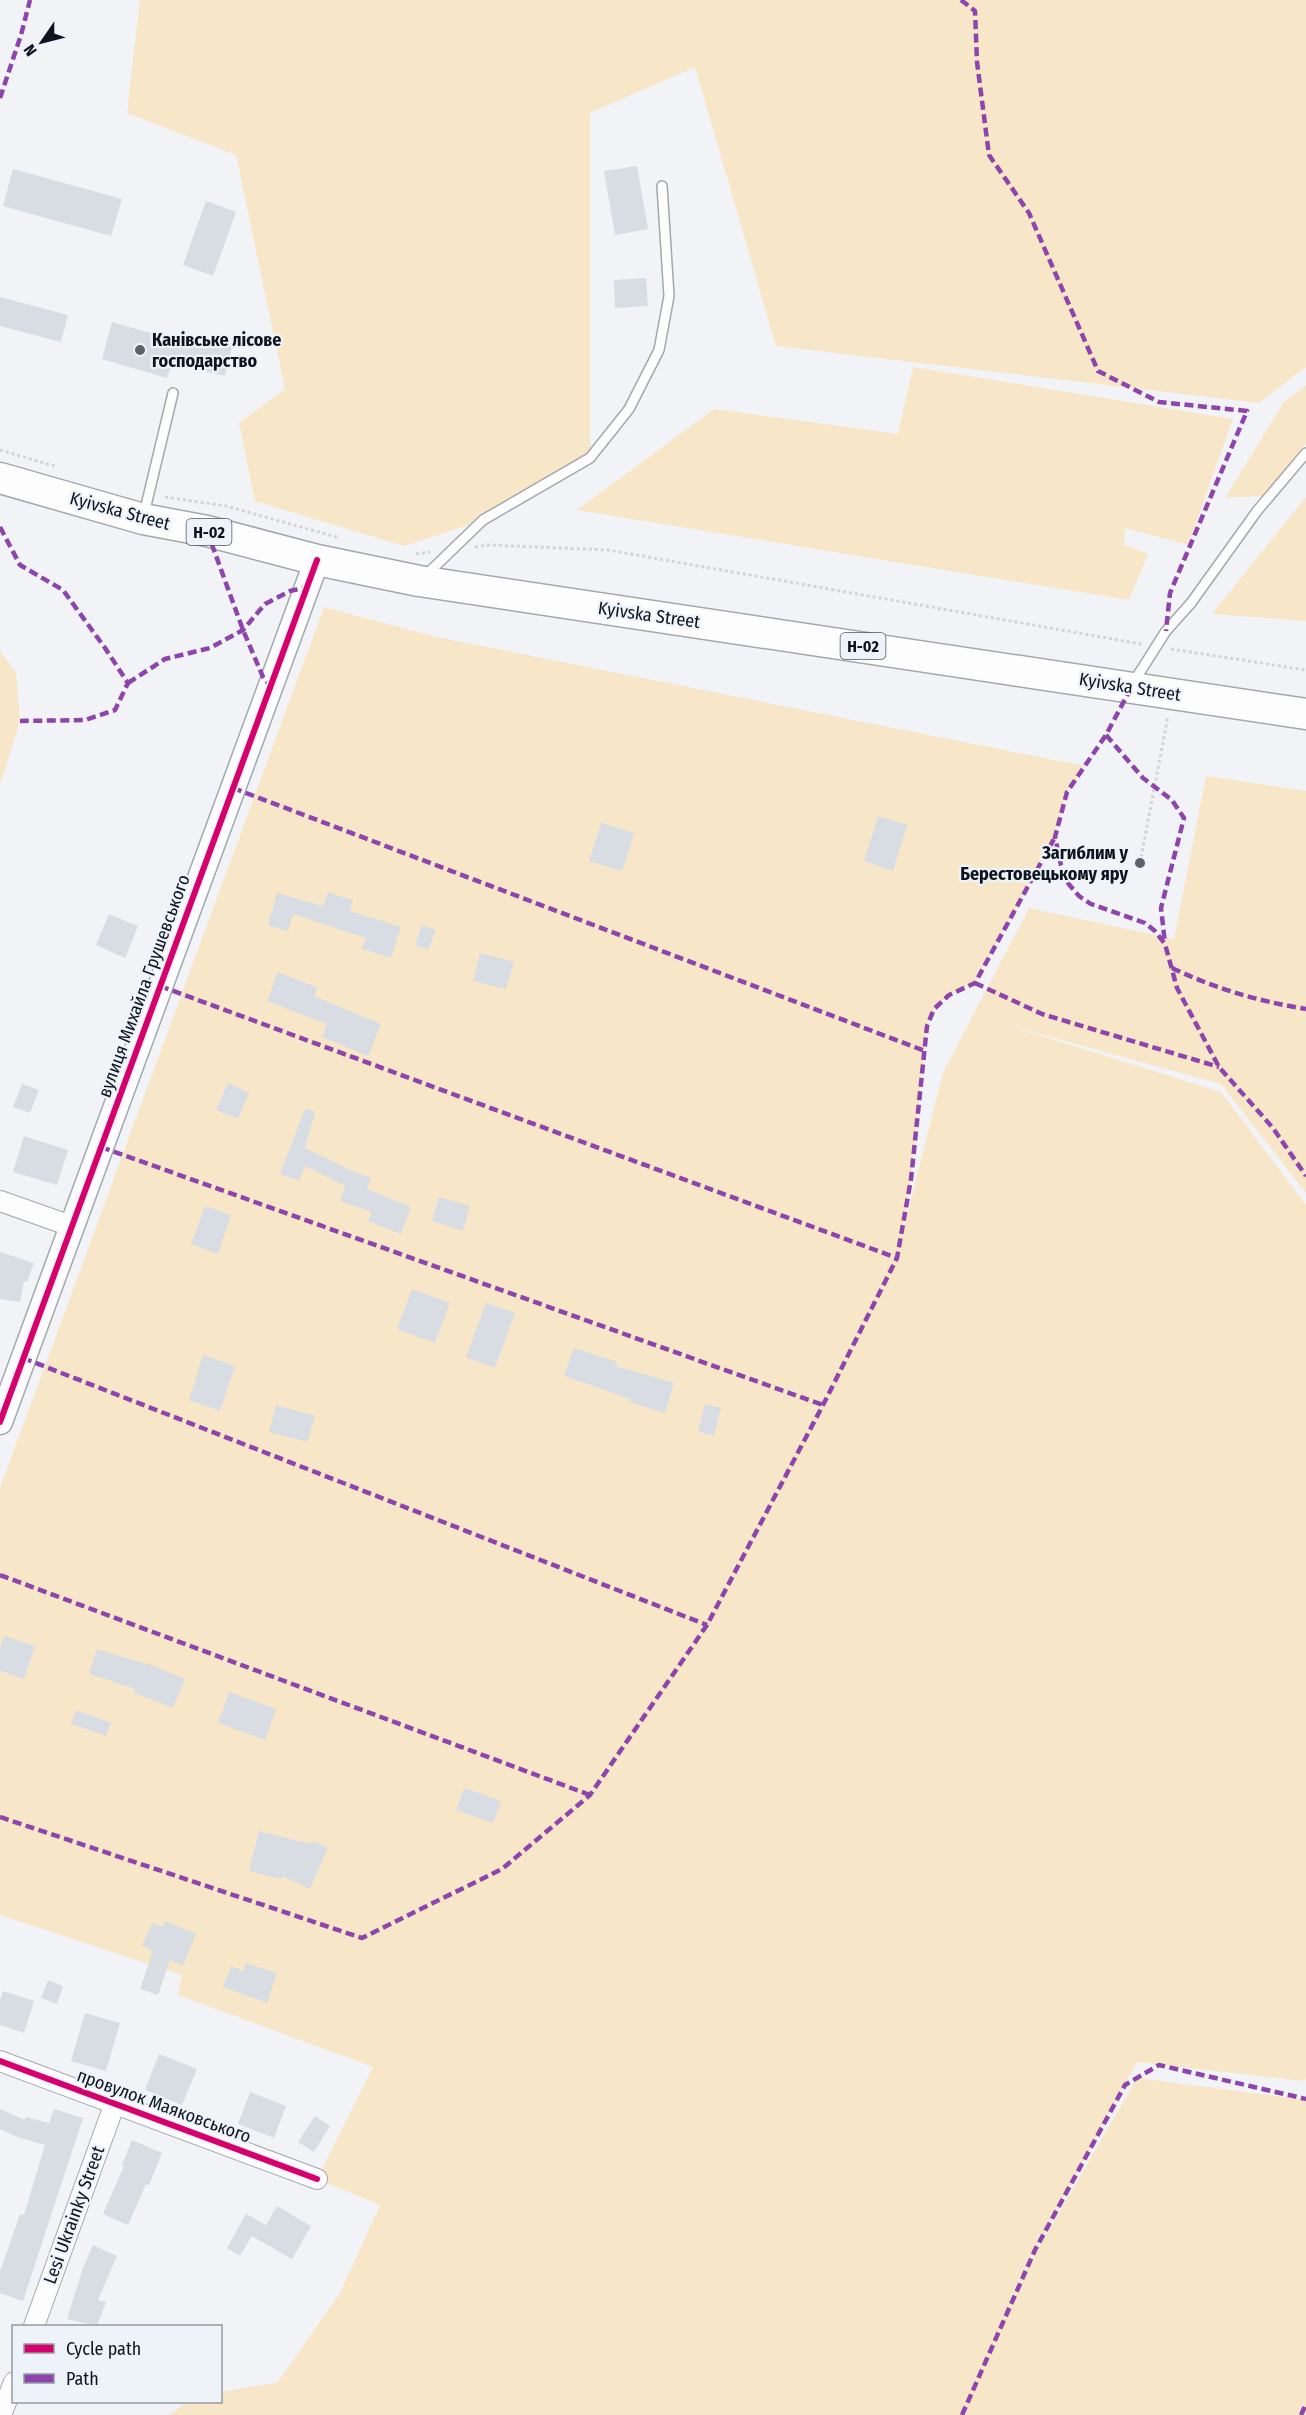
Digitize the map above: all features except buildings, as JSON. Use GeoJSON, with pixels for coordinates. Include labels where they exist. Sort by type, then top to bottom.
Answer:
{"type":"FeatureCollection","features":[{"type":"Feature","properties":{"kind":"main road","name":"Kyivska Street"},"geometry":{"type":"LineString","coordinates":[[0,478],[146,507],[207,531],[317,560],[415,568],[1131,688],[1306,714]]}},
{"type":"Feature","properties":{"kind":"street","name":"вулиця Михайла Грушевського"},"geometry":{"type":"LineString","coordinates":[[0,1422],[317,560]]}},
{"type":"Feature","properties":{"kind":"street"},"geometry":{"type":"LineString","coordinates":[[0,1201],[71,1226]]}},
{"type":"Feature","properties":{"kind":"street","name":"провулок Маяковського"},"geometry":{"type":"LineString","coordinates":[[0,2061],[317,2179]]}},
{"type":"Feature","properties":{"kind":"street","name":"Lesi Ukrainky Street"},"geometry":{"type":"LineString","coordinates":[[34,2325],[115,2103]]}},
{"type":"Feature","properties":{"kind":"street"},"geometry":{"type":"LineString","coordinates":[[2,2415],[12,2388]]}},
{"type":"Feature","properties":{"kind":"lane"},"geometry":{"type":"LineString","coordinates":[[415,568],[483,520],[590,458],[629,409],[660,350],[669,296],[662,186]]}},
{"type":"Feature","properties":{"kind":"lane"},"geometry":{"type":"LineString","coordinates":[[146,507],[173,393]]}},
{"type":"Feature","properties":{"kind":"lane"},"geometry":{"type":"LineString","coordinates":[[1131,688],[1155,646],[1191,603],[1257,511],[1306,453]]}},
{"type":"Feature","properties":{"kind":"path"},"geometry":{"type":"LineString","coordinates":[[0,450],[69,471]]}},
{"type":"Feature","properties":{"kind":"path"},"geometry":{"type":"LineString","coordinates":[[146,507],[226,506],[346,540]]}},
{"type":"Feature","properties":{"kind":"path"},"geometry":{"type":"LineString","coordinates":[[466,548],[488,546],[608,550],[1155,646],[1306,670]]}},
{"type":"Feature","properties":{"kind":"path"},"geometry":{"type":"LineString","coordinates":[[415,568],[434,552]]}},
{"type":"Feature","properties":{"kind":"path"},"geometry":{"type":"LineString","coordinates":[[1140,863],[1173,694]]}},
{"type":"Feature","properties":{"kind":"shaded area"},"geometry":{"type":"Polygon","coordinates":[[[140,0],[1306,0],[1306,367],[1259,403],[776,346],[695,67],[590,113],[590,458],[483,520],[404,546],[255,501],[239,423],[285,389],[236,155],[127,113],[140,0]]]}},
{"type":"Feature","properties":{"kind":"shaded area"},"geometry":{"type":"Polygon","coordinates":[[[913,367],[1233,419],[1188,545],[1125,528],[1124,545],[1148,554],[1129,600],[577,510],[714,409],[898,434],[913,367]]]}},
{"type":"Feature","properties":{"kind":"shaded area"},"geometry":{"type":"Polygon","coordinates":[[[1306,385],[1306,443],[1265,496],[1225,498],[1284,402],[1306,385]]]}},
{"type":"Feature","properties":{"kind":"shaded area"},"geometry":{"type":"Polygon","coordinates":[[[1306,497],[1306,621],[1212,614],[1306,497]]]}},
{"type":"Feature","properties":{"kind":"shaded area"},"geometry":{"type":"Polygon","coordinates":[[[324,607],[432,636],[1085,766],[1067,792],[1055,837],[975,983],[949,995],[934,1009],[927,1026],[911,1179],[902,1235],[943,1073],[1029,908],[1174,939],[1206,776],[1306,791],[1306,1193],[1221,1084],[1000,1023],[1221,1092],[1306,1205],[1306,2079],[1302,2081],[1137,2062],[1005,2306],[1137,2078],[1306,2100],[1306,2415],[169,2415],[186,2403],[222,2403],[222,2392],[278,2382],[340,2293],[380,2205],[317,2179],[373,2067],[178,1995],[182,1975],[0,1915],[0,1488],[324,607]]]}},
{"type":"Feature","properties":{"kind":"shaded area"},"geometry":{"type":"Polygon","coordinates":[[[0,651],[16,673],[20,721],[0,785],[0,651]]]}},
{"type":"Feature","properties":{"kind":"marked path"},"geometry":{"type":"LineString","coordinates":[[0,98],[30,0]]}},
{"type":"Feature","properties":{"kind":"marked path"},"geometry":{"type":"LineString","coordinates":[[961,0],[975,11],[977,62],[989,155],[1029,213],[1098,371],[1159,402],[1247,411],[1170,593],[1166,631]]}},
{"type":"Feature","properties":{"kind":"marked path"},"geometry":{"type":"LineString","coordinates":[[0,527],[20,565],[63,590],[128,683],[115,710],[85,720],[20,721]]}},
{"type":"Feature","properties":{"kind":"marked path"},"geometry":{"type":"LineString","coordinates":[[207,531],[243,630],[263,677],[270,686]]}},
{"type":"Feature","properties":{"kind":"marked path"},"geometry":{"type":"LineString","coordinates":[[128,683],[165,659],[210,648],[243,630],[265,604],[290,591],[307,587]]}},
{"type":"Feature","properties":{"kind":"marked path"},"geometry":{"type":"LineString","coordinates":[[1131,688],[1106,735],[1067,792],[1055,837],[1067,882],[1079,896],[1091,904],[1145,923],[1155,931],[1165,944],[1177,988],[1219,1067],[1273,1128],[1306,1176]]}},
{"type":"Feature","properties":{"kind":"marked path"},"geometry":{"type":"LineString","coordinates":[[1106,735],[1143,778],[1172,800],[1184,818],[1161,908],[1165,943]]}},
{"type":"Feature","properties":{"kind":"marked path"},"geometry":{"type":"LineString","coordinates":[[233,788],[925,1051]]}},
{"type":"Feature","properties":{"kind":"marked path"},"geometry":{"type":"LineString","coordinates":[[160,986],[897,1258],[911,1179],[927,1026],[934,1009],[949,995],[975,983],[1055,837]]}},
{"type":"Feature","properties":{"kind":"marked path"},"geometry":{"type":"LineString","coordinates":[[1172,968],[1238,993],[1306,1009]]}},
{"type":"Feature","properties":{"kind":"marked path"},"geometry":{"type":"LineString","coordinates":[[975,983],[1042,1014],[1219,1067]]}},
{"type":"Feature","properties":{"kind":"marked path"},"geometry":{"type":"LineString","coordinates":[[101,1147],[823,1405]]}},
{"type":"Feature","properties":{"kind":"marked path"},"geometry":{"type":"LineString","coordinates":[[0,1817],[362,1938],[502,1869],[590,1795],[707,1625],[823,1405],[897,1258]]}},
{"type":"Feature","properties":{"kind":"marked path"},"geometry":{"type":"LineString","coordinates":[[23,1358],[707,1625]]}},
{"type":"Feature","properties":{"kind":"marked path"},"geometry":{"type":"LineString","coordinates":[[0,1575],[590,1795]]}},
{"type":"Feature","properties":{"kind":"marked path"},"geometry":{"type":"LineString","coordinates":[[962,2415],[1035,2250],[1125,2085],[1159,2065],[1306,2099]]}},
{"type":"Feature","properties":{"kind":"marked path"},"geometry":{"type":"LineString","coordinates":[[1301,2415],[1306,2404]]}},
{"type":"Feature","properties":{"kind":"cycle path"},"geometry":{"type":"LineString","coordinates":[[0,1422],[317,560]]}},
{"type":"Feature","properties":{"kind":"cycle path"},"geometry":{"type":"LineString","coordinates":[[0,2061],[317,2179]]}},
{"type":"Feature","properties":{"kind":"place","name":"Канівське лісове господарство"},"geometry":{"type":"Point","coordinates":[140,350]}},
{"type":"Feature","properties":{"kind":"place","name":"Загиблим у Берестовецькому яру"},"geometry":{"type":"Point","coordinates":[1140,863]}}]}
